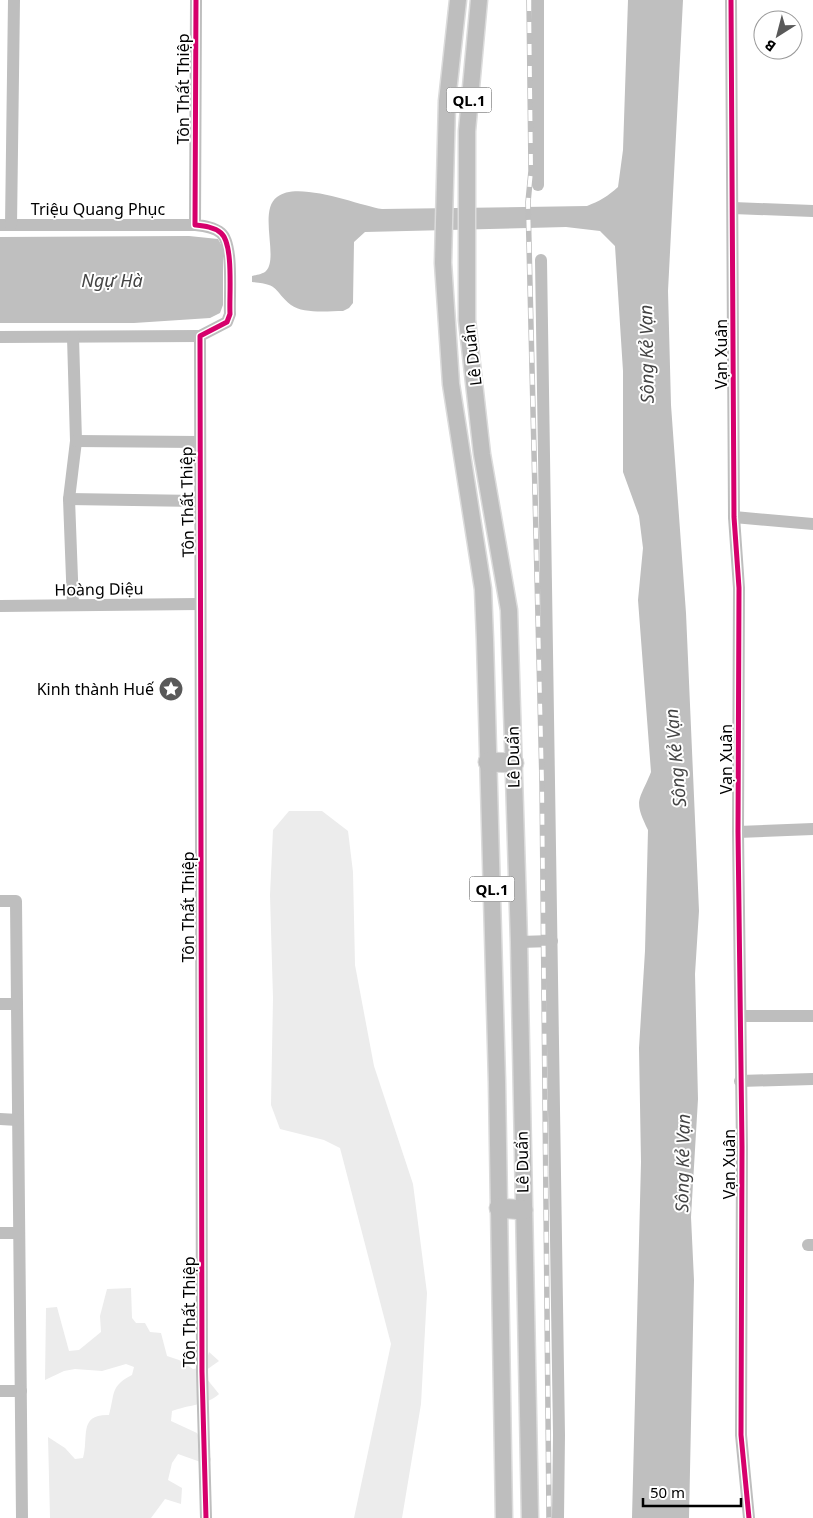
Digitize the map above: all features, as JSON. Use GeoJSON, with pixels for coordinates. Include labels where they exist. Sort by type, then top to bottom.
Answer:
{"type":"FeatureCollection","features":[{"type":"Feature","properties":{"kind":"highway"},"geometry":{"type":"LineString","coordinates":[[488,762],[514,763]]}},
{"type":"Feature","properties":{"kind":"highway"},"geometry":{"type":"LineString","coordinates":[[499,1208],[523,1210]]}},
{"type":"Feature","properties":{"kind":"main road","name":"Lê Duẩn"},"geometry":{"type":"LineString","coordinates":[[458,0],[447,101],[443,197],[444,263],[451,384],[483,589],[499,1208],[504,1518]]}},
{"type":"Feature","properties":{"kind":"main road","name":"Lê Duẩn"},"geometry":{"type":"LineString","coordinates":[[479,0],[466,131],[469,264],[467,320],[482,454],[509,610],[519,942],[530,1518]]}},
{"type":"Feature","properties":{"kind":"street"},"geometry":{"type":"LineString","coordinates":[[6,225],[14,0]]}},
{"type":"Feature","properties":{"kind":"street","name":"Tôn Thất Thiệp"},"geometry":{"type":"LineString","coordinates":[[195,225],[196,0]]}},
{"type":"Feature","properties":{"kind":"street"},"geometry":{"type":"LineString","coordinates":[[538,0],[538,185]]}},
{"type":"Feature","properties":{"kind":"street","name":"Vạn Xuân"},"geometry":{"type":"LineString","coordinates":[[731,0],[734,517],[739,588],[738,832],[742,1016],[740,1081],[742,1147],[740,1435],[749,1518]]}},
{"type":"Feature","properties":{"kind":"street"},"geometry":{"type":"LineString","coordinates":[[733,208],[813,211]]}},
{"type":"Feature","properties":{"kind":"street","name":"Triệu Quang Phục"},"geometry":{"type":"LineString","coordinates":[[6,225],[195,225]]}},
{"type":"Feature","properties":{"kind":"street"},"geometry":{"type":"LineString","coordinates":[[0,337],[200,336],[227,322],[230,314],[229,246],[222,234],[212,228],[195,225]]}},
{"type":"Feature","properties":{"kind":"street"},"geometry":{"type":"LineString","coordinates":[[541,260],[552,941],[558,1518]]}},
{"type":"Feature","properties":{"kind":"street","name":"Tôn Thất Thiệp"},"geometry":{"type":"LineString","coordinates":[[200,336],[198,500],[202,1389],[206,1518]]}},
{"type":"Feature","properties":{"kind":"street"},"geometry":{"type":"LineString","coordinates":[[73,337],[76,442],[69,499],[73,605]]}},
{"type":"Feature","properties":{"kind":"street"},"geometry":{"type":"LineString","coordinates":[[76,442],[198,442]]}},
{"type":"Feature","properties":{"kind":"street"},"geometry":{"type":"LineString","coordinates":[[69,499],[198,500]]}},
{"type":"Feature","properties":{"kind":"street"},"geometry":{"type":"LineString","coordinates":[[734,517],[813,524]]}},
{"type":"Feature","properties":{"kind":"street","name":"Hoàng Diệu"},"geometry":{"type":"LineString","coordinates":[[0,606],[199,604]]}},
{"type":"Feature","properties":{"kind":"street"},"geometry":{"type":"LineString","coordinates":[[738,832],[813,829]]}},
{"type":"Feature","properties":{"kind":"street"},"geometry":{"type":"LineString","coordinates":[[0,900],[16,901],[22,1518]]}},
{"type":"Feature","properties":{"kind":"street"},"geometry":{"type":"LineString","coordinates":[[519,942],[552,941]]}},
{"type":"Feature","properties":{"kind":"street"},"geometry":{"type":"LineString","coordinates":[[0,1004],[17,1004]]}},
{"type":"Feature","properties":{"kind":"street"},"geometry":{"type":"LineString","coordinates":[[742,1016],[813,1016]]}},
{"type":"Feature","properties":{"kind":"street"},"geometry":{"type":"LineString","coordinates":[[740,1081],[813,1079]]}},
{"type":"Feature","properties":{"kind":"street"},"geometry":{"type":"LineString","coordinates":[[0,1119],[18,1120]]}},
{"type":"Feature","properties":{"kind":"street"},"geometry":{"type":"LineString","coordinates":[[0,1233],[19,1233]]}},
{"type":"Feature","properties":{"kind":"street"},"geometry":{"type":"LineString","coordinates":[[0,1391],[21,1391]]}},
{"type":"Feature","properties":{"kind":"shaded area"},"geometry":{"type":"Polygon","coordinates":[[[289,811],[322,811],[348,831],[353,872],[355,965],[374,1066],[413,1184],[427,1293],[421,1404],[402,1518],[354,1518],[391,1344],[340,1148],[324,1140],[280,1129],[271,1105],[273,998],[270,895],[273,830],[289,811]]]}},
{"type":"Feature","properties":{"kind":"shaded area"},"geometry":{"type":"Polygon","coordinates":[[[131,1288],[132,1318],[136,1323],[145,1323],[150,1332],[161,1333],[167,1356],[179,1360],[193,1369],[205,1367],[209,1352],[219,1361],[202,1373],[219,1394],[203,1403],[172,1411],[171,1421],[197,1433],[211,1459],[209,1465],[178,1454],[172,1463],[168,1480],[182,1488],[181,1504],[165,1499],[151,1518],[50,1518],[48,1437],[65,1448],[75,1459],[83,1458],[89,1423],[93,1418],[109,1415],[117,1387],[132,1375],[134,1367],[126,1364],[102,1371],[75,1369],[64,1371],[45,1380],[46,1308],[57,1307],[69,1351],[79,1350],[101,1332],[100,1316],[107,1289],[131,1288]]]}},
{"type":"Feature","properties":{"kind":"water","name":"Sông Kẻ Vạn"},"geometry":{"type":"Polygon","coordinates":[[[628,0],[683,0],[668,291],[671,405],[686,613],[699,911],[695,974],[698,1099],[691,1217],[694,1280],[689,1518],[632,1518],[641,1162],[639,1048],[645,951],[648,830],[640,812],[639,801],[651,772],[638,600],[643,548],[639,516],[623,472],[623,371],[615,246],[600,231],[566,227],[365,232],[354,242],[353,303],[343,311],[302,310],[291,305],[272,286],[252,282],[252,276],[265,272],[269,265],[271,256],[269,213],[277,197],[286,192],[313,192],[382,209],[587,206],[611,193],[618,187],[623,150],[628,0]]]}},
{"type":"Feature","properties":{"kind":"water","name":"Ngự Hà"},"geometry":{"type":"Polygon","coordinates":[[[189,236],[218,239],[223,248],[223,305],[220,313],[210,318],[134,323],[0,323],[0,237],[189,236]]]}},
{"type":"Feature","properties":{"kind":"railway"},"geometry":{"type":"LineString","coordinates":[[529,0],[531,171],[528,202],[542,783],[549,1518]]}},
{"type":"Feature","properties":{"kind":"cycle path"},"geometry":{"type":"LineString","coordinates":[[196,0],[195,225],[215,229],[225,239],[228,248],[230,283],[230,314],[227,322],[200,336],[202,1372],[206,1518]]}},
{"type":"Feature","properties":{"kind":"cycle path"},"geometry":{"type":"LineString","coordinates":[[731,0],[734,517],[739,588],[738,832],[742,1147],[741,1435],[749,1518]]}},
{"type":"Feature","properties":{"kind":"place","name":"Kinh thành Huế"},"geometry":{"type":"Point","coordinates":[171,689]}}]}
